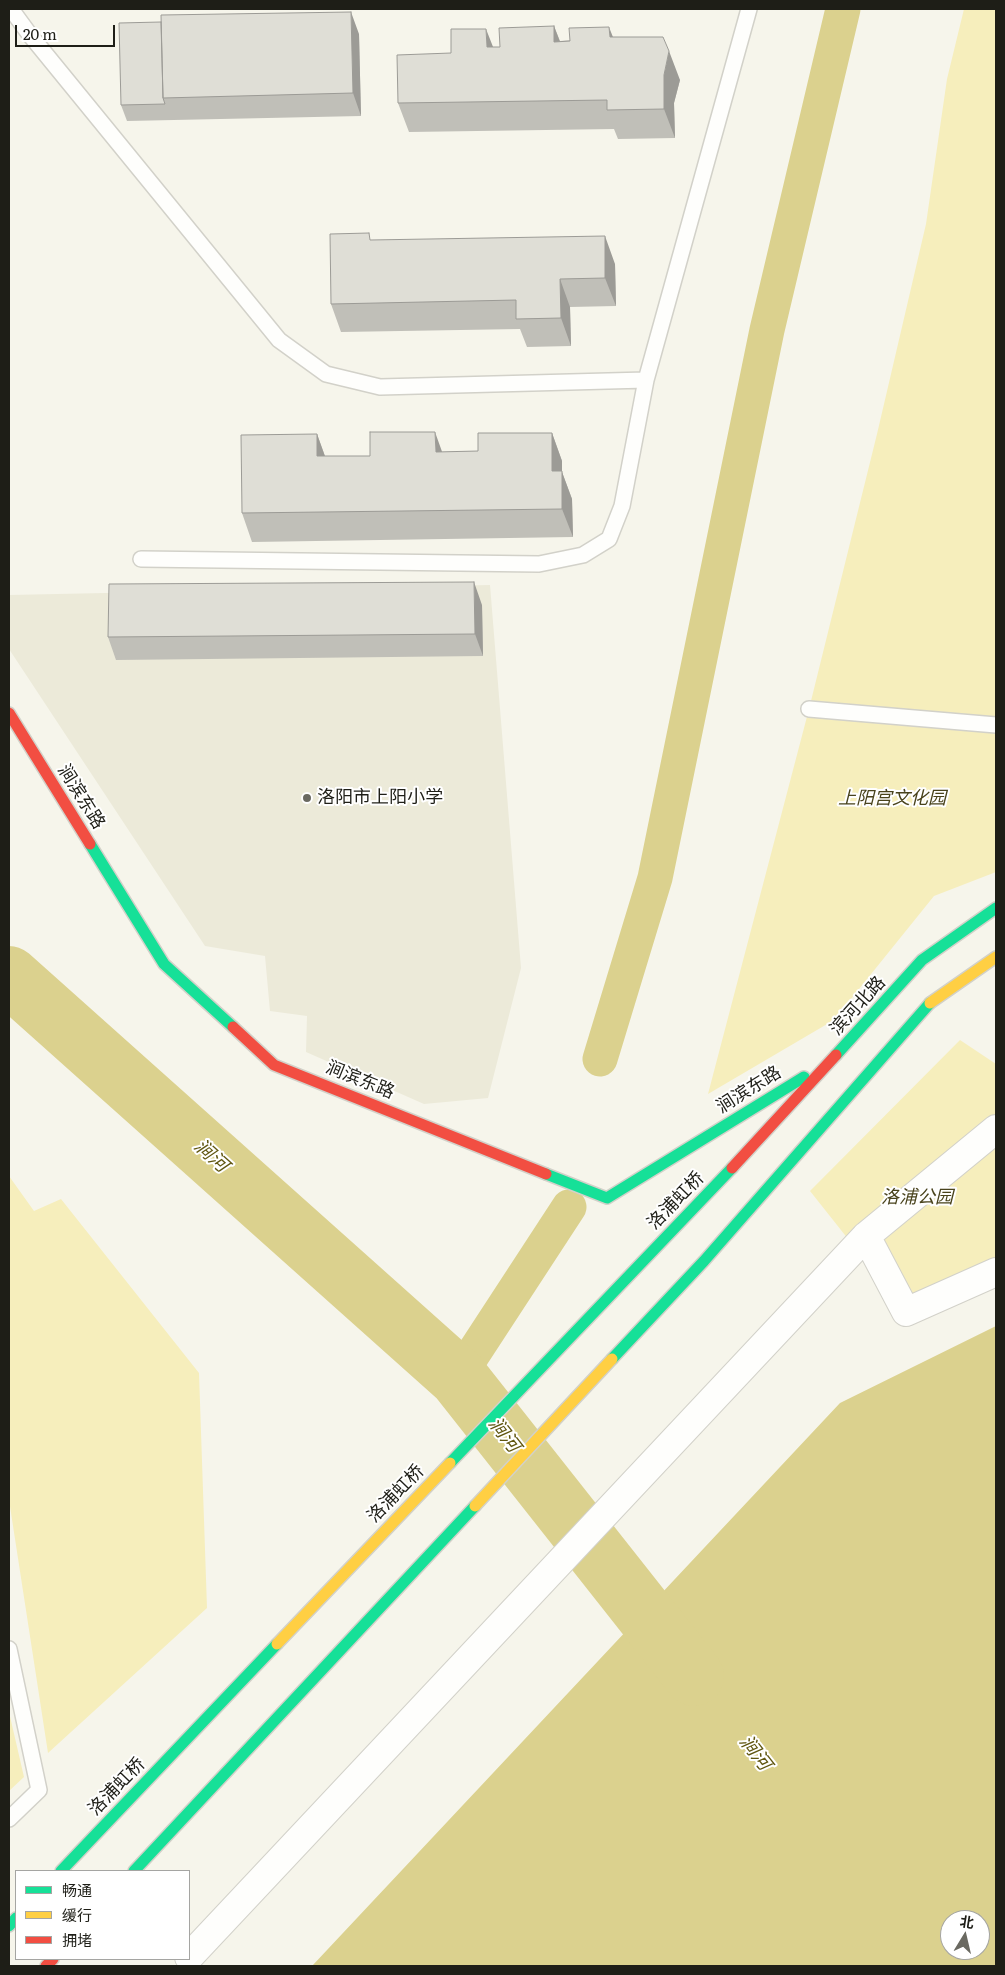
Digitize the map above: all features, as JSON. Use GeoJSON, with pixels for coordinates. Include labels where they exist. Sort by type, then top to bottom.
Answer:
{"type":"FeatureCollection","features":[{"type":"Feature","properties":{"kind":"main road","name":"涧滨东路"},"geometry":{"type":"LineString","coordinates":[[9,713],[164,964],[274,1065],[607,1198],[816,1070],[827,1066]]}},
{"type":"Feature","properties":{"kind":"main road","name":"滨河北路"},"geometry":{"type":"LineString","coordinates":[[757,1141],[922,960],[996,908]]}},
{"type":"Feature","properties":{"kind":"main road"},"geometry":{"type":"LineString","coordinates":[[135,1870],[704,1261],[933,998],[996,957]]}},
{"type":"Feature","properties":{"kind":"main road","name":"洛浦虹桥"},"geometry":{"type":"LineString","coordinates":[[62,1870],[757,1141]]}},
{"type":"Feature","properties":{"kind":"street"},"geometry":{"type":"LineString","coordinates":[[190,1956],[866,1236],[996,1129]]}},
{"type":"Feature","properties":{"kind":"street"},"geometry":{"type":"LineString","coordinates":[[866,1236],[906,1312],[996,1272]]}},
{"type":"Feature","properties":{"kind":"lane"},"geometry":{"type":"LineString","coordinates":[[11,9],[30,35],[279,340],[326,374],[380,387],[646,380]]}},
{"type":"Feature","properties":{"kind":"lane"},"geometry":{"type":"LineString","coordinates":[[141,559],[538,564],[582,554],[609,539],[622,506],[646,380],[749,9]]}},
{"type":"Feature","properties":{"kind":"lane"},"geometry":{"type":"LineString","coordinates":[[809,709],[996,725]]}},
{"type":"Feature","properties":{"kind":"lane"},"geometry":{"type":"LineString","coordinates":[[9,1649],[39,1790],[9,1819]]}},
{"type":"Feature","properties":{"kind":"shaded area","name":"洛阳市上阳小学"},"geometry":{"type":"Polygon","coordinates":[[[490,585],[521,968],[488,1098],[424,1104],[306,1052],[307,1016],[270,1011],[265,956],[205,946],[9,649],[9,595],[490,585]]]}},
{"type":"Feature","properties":{"kind":"green space","name":"上阳宫文化园"},"geometry":{"type":"Polygon","coordinates":[[[964,9],[996,9],[996,872],[934,896],[834,1020],[708,1094],[809,709],[877,434],[926,224],[947,79],[964,9]]]}},
{"type":"Feature","properties":{"kind":"green space","name":"洛浦公园"},"geometry":{"type":"Polygon","coordinates":[[[960,1040],[996,1064],[996,1272],[906,1312],[810,1191],[960,1040]]]}},
{"type":"Feature","properties":{"kind":"green space"},"geometry":{"type":"Polygon","coordinates":[[[9,1176],[34,1211],[61,1199],[199,1373],[207,1608],[48,1753],[9,1500],[9,1176]]]}},
{"type":"Feature","properties":{"kind":"green space"},"geometry":{"type":"Polygon","coordinates":[[[9,1712],[24,1777],[9,1791],[9,1712]]]}},
{"type":"Feature","properties":{"kind":"water"},"geometry":{"type":"Polygon","coordinates":[[[996,1326],[996,1966],[312,1966],[840,1403],[996,1326]]]}},
{"type":"Feature","properties":{"kind":"building"},"geometry":{"type":"Polygon","coordinates":[[[351,12],[353,93],[163,98],[161,15],[351,12]]]}},
{"type":"Feature","properties":{"kind":"building"},"geometry":{"type":"Polygon","coordinates":[[[161,22],[163,98],[165,104],[121,105],[119,23],[161,22]]]}},
{"type":"Feature","properties":{"kind":"building"},"geometry":{"type":"Polygon","coordinates":[[[554,26],[554,42],[570,41],[569,28],[609,27],[610,37],[663,37],[669,51],[664,75],[664,109],[607,110],[607,100],[398,103],[397,55],[451,53],[451,29],[486,29],[487,47],[500,47],[499,28],[554,26]]]}},
{"type":"Feature","properties":{"kind":"building"},"geometry":{"type":"Polygon","coordinates":[[[369,233],[370,240],[605,236],[605,278],[560,279],[561,318],[516,319],[516,300],[331,304],[330,234],[369,233]]]}},
{"type":"Feature","properties":{"kind":"building"},"geometry":{"type":"Polygon","coordinates":[[[370,432],[435,432],[436,452],[478,451],[478,433],[552,433],[552,471],[562,471],[562,509],[242,513],[241,435],[317,434],[317,456],[370,456],[370,432]]]}},
{"type":"Feature","properties":{"kind":"building"},"geometry":{"type":"Polygon","coordinates":[[[474,582],[475,634],[108,637],[109,584],[474,582]]]}},
{"type":"Feature","properties":{"kind":"waterway"},"geometry":{"type":"LineString","coordinates":[[600,1059],[655,878],[767,330],[843,9]]}},
{"type":"Feature","properties":{"kind":"waterway","name":"涧河"},"geometry":{"type":"LineString","coordinates":[[9,976],[458,1377],[694,1676]]}},
{"type":"Feature","properties":{"kind":"waterway"},"geometry":{"type":"LineString","coordinates":[[458,1377],[569,1207]]}},
{"type":"Feature","properties":{"kind":"traffic: fast"},"geometry":{"type":"LineString","coordinates":[[90,844],[164,964],[233,1027]]}},
{"type":"Feature","properties":{"kind":"traffic: fast"},"geometry":{"type":"LineString","coordinates":[[836,1055],[922,960],[996,908]]}},
{"type":"Feature","properties":{"kind":"traffic: fast"},"geometry":{"type":"LineString","coordinates":[[612,1359],[704,1261],[930,1003]]}},
{"type":"Feature","properties":{"kind":"traffic: fast"},"geometry":{"type":"LineString","coordinates":[[546,1174],[607,1198],[804,1077]]}},
{"type":"Feature","properties":{"kind":"traffic: fast"},"geometry":{"type":"LineString","coordinates":[[450,1463],[732,1168]]}},
{"type":"Feature","properties":{"kind":"traffic: fast"},"geometry":{"type":"LineString","coordinates":[[135,1870],[475,1506]]}},
{"type":"Feature","properties":{"kind":"traffic: fast"},"geometry":{"type":"LineString","coordinates":[[62,1870],[277,1644]]}},
{"type":"Feature","properties":{"kind":"traffic: fast"},"geometry":{"type":"LineString","coordinates":[[9,1926],[15,1919]]}},
{"type":"Feature","properties":{"kind":"traffic: slow"},"geometry":{"type":"LineString","coordinates":[[930,1003],[996,957]]}},
{"type":"Feature","properties":{"kind":"traffic: slow"},"geometry":{"type":"LineString","coordinates":[[475,1506],[612,1359]]}},
{"type":"Feature","properties":{"kind":"traffic: slow"},"geometry":{"type":"LineString","coordinates":[[277,1644],[450,1463]]}},
{"type":"Feature","properties":{"kind":"traffic: jam"},"geometry":{"type":"LineString","coordinates":[[9,713],[90,844]]}},
{"type":"Feature","properties":{"kind":"traffic: jam"},"geometry":{"type":"LineString","coordinates":[[233,1027],[274,1065],[546,1174]]}},
{"type":"Feature","properties":{"kind":"traffic: jam"},"geometry":{"type":"LineString","coordinates":[[732,1168],[836,1055]]}},
{"type":"Feature","properties":{"kind":"traffic: jam"},"geometry":{"type":"LineString","coordinates":[[46,1966],[52,1960]]}},
{"type":"Feature","properties":{"kind":"place","name":"洛阳市上阳小学"},"geometry":{"type":"Point","coordinates":[307,798]}}]}
